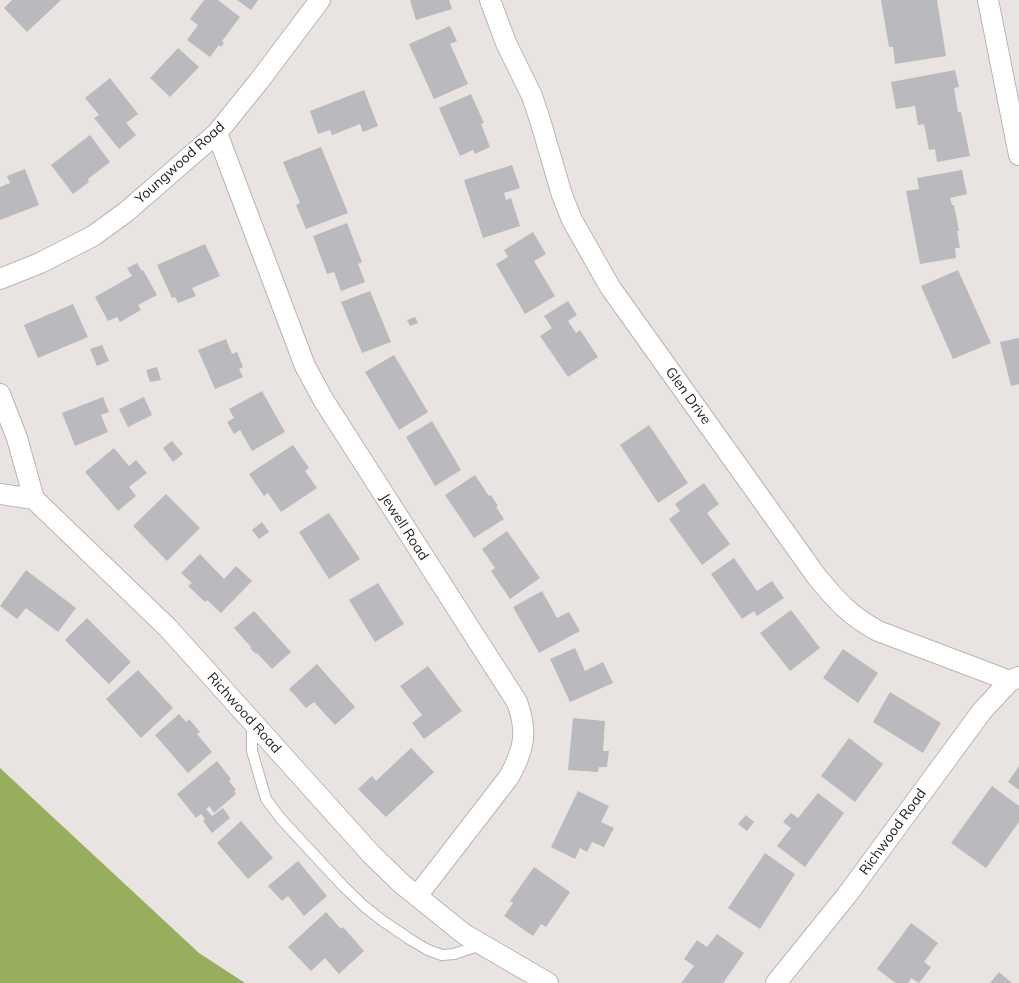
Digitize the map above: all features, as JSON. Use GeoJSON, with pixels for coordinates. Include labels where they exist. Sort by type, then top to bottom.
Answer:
{"type":"FeatureCollection","features":[{"type":"Feature","properties":{"kind":"street","name":"Youngwood Road"},"geometry":{"type":"LineString","coordinates":[[0,279],[40,263],[93,236],[126,212],[217,133],[320,0]]}},
{"type":"Feature","properties":{"kind":"street","name":"Glen Drive"},"geometry":{"type":"LineString","coordinates":[[490,0],[506,43],[532,96],[562,195],[572,220],[610,287],[818,577],[833,596],[859,621],[878,631],[1015,679]]}},
{"type":"Feature","properties":{"kind":"street"},"geometry":{"type":"LineString","coordinates":[[988,0],[1019,155]]}},
{"type":"Feature","properties":{"kind":"street","name":"Jewell Road"},"geometry":{"type":"LineString","coordinates":[[217,133],[305,366],[324,401],[517,702],[522,716],[523,746],[509,777],[416,896]]}},
{"type":"Feature","properties":{"kind":"street"},"geometry":{"type":"LineString","coordinates":[[0,394],[17,438],[34,499],[0,494]]}},
{"type":"Feature","properties":{"kind":"street","name":"Richwood Road"},"geometry":{"type":"LineString","coordinates":[[34,499],[168,628],[372,855],[416,896],[464,934],[548,983]]}},
{"type":"Feature","properties":{"kind":"street","name":"Richwood Road"},"geometry":{"type":"LineString","coordinates":[[776,983],[847,895],[982,711],[1015,679]]}},
{"type":"Feature","properties":{"kind":"lane"},"geometry":{"type":"LineString","coordinates":[[252,722],[252,751],[266,799],[281,819],[344,888],[364,907],[428,950],[442,955],[482,945]]}},
{"type":"Feature","properties":{"kind":"green space"},"geometry":{"type":"Polygon","coordinates":[[[0,768],[199,953],[245,983],[0,983],[0,768]]]}},
{"type":"Feature","properties":{"kind":"building"},"geometry":{"type":"Polygon","coordinates":[[[12,0],[61,0],[27,32],[4,8],[12,0]]]}},
{"type":"Feature","properties":{"kind":"building"},"geometry":{"type":"Polygon","coordinates":[[[204,0],[218,0],[240,17],[222,41],[224,43],[221,47],[219,45],[210,57],[187,40],[198,25],[190,19],[204,0]]]}},
{"type":"Feature","properties":{"kind":"building"},"geometry":{"type":"Polygon","coordinates":[[[237,0],[258,0],[251,10],[237,0]]]}},
{"type":"Feature","properties":{"kind":"building"},"geometry":{"type":"Polygon","coordinates":[[[410,0],[449,0],[452,9],[416,20],[410,0]]]}},
{"type":"Feature","properties":{"kind":"building"},"geometry":{"type":"Polygon","coordinates":[[[881,0],[937,0],[946,56],[895,64],[893,47],[889,47],[881,0]]]}},
{"type":"Feature","properties":{"kind":"building"},"geometry":{"type":"Polygon","coordinates":[[[450,26],[457,41],[450,44],[468,84],[434,99],[409,44],[450,26]]]}},
{"type":"Feature","properties":{"kind":"building"},"geometry":{"type":"Polygon","coordinates":[[[178,48],[199,67],[170,97],[150,78],[178,48]]]}},
{"type":"Feature","properties":{"kind":"building"},"geometry":{"type":"Polygon","coordinates":[[[955,70],[959,87],[954,88],[958,112],[961,112],[970,156],[937,162],[935,149],[929,150],[924,124],[918,125],[915,106],[896,109],[891,82],[955,70]]]}},
{"type":"Feature","properties":{"kind":"building"},"geometry":{"type":"Polygon","coordinates":[[[110,78],[138,114],[126,123],[136,135],[119,149],[94,118],[99,115],[85,98],[110,78]]]}},
{"type":"Feature","properties":{"kind":"building"},"geometry":{"type":"Polygon","coordinates":[[[364,90],[378,126],[363,132],[360,124],[332,135],[330,130],[318,134],[310,111],[364,90]]]}},
{"type":"Feature","properties":{"kind":"building"},"geometry":{"type":"Polygon","coordinates":[[[471,94],[484,123],[481,124],[490,147],[475,154],[473,150],[460,156],[439,108],[471,94]]]}},
{"type":"Feature","properties":{"kind":"building"},"geometry":{"type":"Polygon","coordinates":[[[90,135],[110,162],[88,179],[89,182],[73,194],[51,165],[90,135]]]}},
{"type":"Feature","properties":{"kind":"building"},"geometry":{"type":"Polygon","coordinates":[[[321,147],[348,213],[306,229],[296,205],[300,203],[283,162],[321,147]]]}},
{"type":"Feature","properties":{"kind":"building"},"geometry":{"type":"Polygon","coordinates":[[[512,165],[520,188],[504,193],[506,200],[511,198],[520,226],[483,238],[464,180],[512,165]]]}},
{"type":"Feature","properties":{"kind":"building"},"geometry":{"type":"Polygon","coordinates":[[[25,169],[39,205],[0,220],[0,187],[10,183],[7,176],[25,169]]]}},
{"type":"Feature","properties":{"kind":"building"},"geometry":{"type":"Polygon","coordinates":[[[962,170],[967,194],[950,198],[952,205],[954,205],[959,231],[957,231],[960,248],[955,248],[956,258],[920,264],[906,191],[919,189],[917,178],[962,170]]]}},
{"type":"Feature","properties":{"kind":"building"},"geometry":{"type":"Polygon","coordinates":[[[347,223],[362,262],[358,264],[365,282],[341,291],[334,272],[327,274],[313,236],[347,223]]]}},
{"type":"Feature","properties":{"kind":"building"},"geometry":{"type":"Polygon","coordinates":[[[533,232],[546,254],[534,261],[555,296],[525,314],[496,264],[508,257],[504,250],[533,232]]]}},
{"type":"Feature","properties":{"kind":"building"},"geometry":{"type":"Polygon","coordinates":[[[205,244],[220,276],[192,288],[196,296],[178,303],[175,297],[172,298],[157,265],[205,244]]]}},
{"type":"Feature","properties":{"kind":"building"},"geometry":{"type":"Polygon","coordinates":[[[137,263],[157,295],[138,305],[141,310],[120,322],[117,317],[108,321],[95,297],[132,276],[127,268],[137,263]]]}},
{"type":"Feature","properties":{"kind":"building"},"geometry":{"type":"Polygon","coordinates":[[[958,270],[991,343],[953,359],[921,286],[958,270]]]}},
{"type":"Feature","properties":{"kind":"building"},"geometry":{"type":"Polygon","coordinates":[[[370,291],[391,342],[362,353],[341,302],[370,291]]]}},
{"type":"Feature","properties":{"kind":"building"},"geometry":{"type":"Polygon","coordinates":[[[568,301],[577,315],[568,321],[576,333],[580,330],[598,357],[568,377],[540,336],[552,328],[544,316],[568,301]]]}},
{"type":"Feature","properties":{"kind":"building"},"geometry":{"type":"Polygon","coordinates":[[[73,304],[88,337],[38,358],[24,325],[73,304]]]}},
{"type":"Feature","properties":{"kind":"building"},"geometry":{"type":"Polygon","coordinates":[[[415,317],[418,323],[410,326],[407,320],[415,317]]]}},
{"type":"Feature","properties":{"kind":"building"},"geometry":{"type":"Polygon","coordinates":[[[1019,338],[1019,384],[1011,386],[1000,342],[1019,338]]]}},
{"type":"Feature","properties":{"kind":"building"},"geometry":{"type":"Polygon","coordinates":[[[226,339],[232,354],[237,352],[243,367],[239,369],[243,377],[215,389],[198,350],[226,339]]]}},
{"type":"Feature","properties":{"kind":"building"},"geometry":{"type":"Polygon","coordinates":[[[102,345],[109,361],[97,366],[90,349],[102,345]]]}},
{"type":"Feature","properties":{"kind":"building"},"geometry":{"type":"Polygon","coordinates":[[[394,355],[428,412],[399,430],[365,372],[394,355]]]}},
{"type":"Feature","properties":{"kind":"building"},"geometry":{"type":"Polygon","coordinates":[[[157,367],[161,380],[150,382],[146,370],[157,367]]]}},
{"type":"Feature","properties":{"kind":"building"},"geometry":{"type":"Polygon","coordinates":[[[262,391],[285,432],[252,451],[240,430],[234,434],[227,422],[234,418],[229,409],[262,391]]]}},
{"type":"Feature","properties":{"kind":"building"},"geometry":{"type":"Polygon","coordinates":[[[103,397],[109,412],[101,415],[108,432],[75,446],[62,413],[103,397]]]}},
{"type":"Feature","properties":{"kind":"building"},"geometry":{"type":"Polygon","coordinates":[[[144,397],[152,415],[128,427],[119,409],[144,397]]]}},
{"type":"Feature","properties":{"kind":"building"},"geometry":{"type":"Polygon","coordinates":[[[432,421],[461,470],[435,486],[406,437],[432,421]]]}},
{"type":"Feature","properties":{"kind":"building"},"geometry":{"type":"Polygon","coordinates":[[[649,425],[688,483],[658,503],[620,445],[649,425]]]}},
{"type":"Feature","properties":{"kind":"building"},"geometry":{"type":"Polygon","coordinates":[[[172,441],[183,454],[173,462],[163,448],[172,441]]]}},
{"type":"Feature","properties":{"kind":"building"},"geometry":{"type":"Polygon","coordinates":[[[293,445],[309,468],[305,471],[317,488],[281,512],[268,493],[264,496],[249,474],[293,445]]]}},
{"type":"Feature","properties":{"kind":"building"},"geometry":{"type":"Polygon","coordinates":[[[114,448],[129,466],[136,460],[147,473],[129,487],[136,496],[118,511],[85,472],[114,448]]]}},
{"type":"Feature","properties":{"kind":"building"},"geometry":{"type":"Polygon","coordinates":[[[475,475],[489,496],[491,495],[504,519],[474,538],[445,495],[475,475]]]}},
{"type":"Feature","properties":{"kind":"building"},"geometry":{"type":"Polygon","coordinates":[[[704,483],[719,504],[707,513],[730,544],[702,565],[669,519],[680,511],[675,504],[704,483]]]}},
{"type":"Feature","properties":{"kind":"building"},"geometry":{"type":"Polygon","coordinates":[[[166,494],[200,528],[167,561],[133,526],[166,494]]]}},
{"type":"Feature","properties":{"kind":"building"},"geometry":{"type":"Polygon","coordinates":[[[329,513],[360,559],[329,579],[299,532],[329,513]]]}},
{"type":"Feature","properties":{"kind":"building"},"geometry":{"type":"Polygon","coordinates":[[[262,522],[269,532],[259,539],[252,530],[262,522]]]}},
{"type":"Feature","properties":{"kind":"building"},"geometry":{"type":"Polygon","coordinates":[[[507,531],[540,578],[510,599],[491,571],[495,568],[482,549],[507,531]]]}},
{"type":"Feature","properties":{"kind":"building"},"geometry":{"type":"Polygon","coordinates":[[[200,554],[224,579],[236,566],[252,581],[221,613],[207,600],[205,602],[188,586],[192,583],[181,573],[200,554]]]}},
{"type":"Feature","properties":{"kind":"building"},"geometry":{"type":"Polygon","coordinates":[[[734,558],[757,591],[772,581],[784,598],[757,616],[754,611],[742,619],[711,574],[734,558]]]}},
{"type":"Feature","properties":{"kind":"building"},"geometry":{"type":"Polygon","coordinates":[[[26,570],[76,608],[58,632],[26,608],[17,619],[0,606],[26,570]]]}},
{"type":"Feature","properties":{"kind":"building"},"geometry":{"type":"Polygon","coordinates":[[[378,583],[404,624],[375,642],[349,600],[378,583]]]}},
{"type":"Feature","properties":{"kind":"building"},"geometry":{"type":"Polygon","coordinates":[[[542,591],[557,618],[569,612],[580,631],[539,653],[513,607],[542,591]]]}},
{"type":"Feature","properties":{"kind":"building"},"geometry":{"type":"Polygon","coordinates":[[[791,610],[820,648],[790,671],[760,633],[791,610]]]}},
{"type":"Feature","properties":{"kind":"building"},"geometry":{"type":"Polygon","coordinates":[[[254,611],[291,652],[272,669],[250,648],[234,628],[254,611]]]}},
{"type":"Feature","properties":{"kind":"building"},"geometry":{"type":"Polygon","coordinates":[[[87,618],[131,662],[109,684],[65,640],[87,618]]]}},
{"type":"Feature","properties":{"kind":"building"},"geometry":{"type":"Polygon","coordinates":[[[575,648],[585,671],[603,662],[613,683],[570,702],[550,659],[575,648]]]}},
{"type":"Feature","properties":{"kind":"building"},"geometry":{"type":"Polygon","coordinates":[[[843,649],[878,673],[858,703],[823,678],[843,649]]]}},
{"type":"Feature","properties":{"kind":"building"},"geometry":{"type":"Polygon","coordinates":[[[317,664],[355,707],[335,725],[314,702],[306,708],[289,689],[317,664]]]}},
{"type":"Feature","properties":{"kind":"building"},"geometry":{"type":"Polygon","coordinates":[[[428,666],[462,711],[424,739],[412,723],[422,715],[400,686],[428,666]]]}},
{"type":"Feature","properties":{"kind":"building"},"geometry":{"type":"Polygon","coordinates":[[[138,670],[173,708],[141,738],[106,699],[138,670]]]}},
{"type":"Feature","properties":{"kind":"building"},"geometry":{"type":"Polygon","coordinates":[[[890,692],[941,723],[923,753],[873,722],[890,692]]]}},
{"type":"Feature","properties":{"kind":"building"},"geometry":{"type":"Polygon","coordinates":[[[179,714],[186,722],[189,719],[200,732],[197,734],[212,752],[188,773],[155,735],[179,714]]]}},
{"type":"Feature","properties":{"kind":"building"},"geometry":{"type":"Polygon","coordinates":[[[573,718],[605,721],[603,751],[609,751],[607,767],[599,767],[598,772],[568,770],[573,718]]]}},
{"type":"Feature","properties":{"kind":"building"},"geometry":{"type":"Polygon","coordinates":[[[849,738],[883,764],[855,802],[821,776],[849,738]]]}},
{"type":"Feature","properties":{"kind":"building"},"geometry":{"type":"Polygon","coordinates":[[[411,748],[434,772],[386,817],[358,789],[372,776],[376,781],[411,748]]]}},
{"type":"Feature","properties":{"kind":"building"},"geometry":{"type":"Polygon","coordinates":[[[217,761],[231,779],[229,781],[236,790],[234,791],[236,794],[214,813],[209,806],[206,809],[212,816],[223,808],[230,818],[212,833],[203,821],[205,819],[201,814],[196,818],[177,794],[217,761]]]}},
{"type":"Feature","properties":{"kind":"building"},"geometry":{"type":"Polygon","coordinates":[[[1019,766],[1019,790],[1008,782],[1019,766]]]}},
{"type":"Feature","properties":{"kind":"building"},"geometry":{"type":"Polygon","coordinates":[[[992,786],[1019,806],[1019,822],[986,868],[951,843],[992,786]]]}},
{"type":"Feature","properties":{"kind":"building"},"geometry":{"type":"Polygon","coordinates":[[[578,791],[609,806],[601,822],[614,828],[604,847],[592,842],[587,852],[580,848],[575,859],[551,847],[578,791]]]}},
{"type":"Feature","properties":{"kind":"building"},"geometry":{"type":"Polygon","coordinates":[[[818,793],[844,813],[805,867],[777,846],[791,828],[783,822],[791,813],[798,818],[818,793]]]}},
{"type":"Feature","properties":{"kind":"building"},"geometry":{"type":"Polygon","coordinates":[[[746,815],[754,822],[747,831],[738,824],[746,815]]]}},
{"type":"Feature","properties":{"kind":"building"},"geometry":{"type":"Polygon","coordinates":[[[241,821],[273,858],[248,879],[217,843],[241,821]]]}},
{"type":"Feature","properties":{"kind":"building"},"geometry":{"type":"Polygon","coordinates":[[[765,853],[795,874],[760,929],[728,908],[765,853]]]}},
{"type":"Feature","properties":{"kind":"building"},"geometry":{"type":"Polygon","coordinates":[[[298,861],[327,896],[304,916],[288,896],[282,901],[268,886],[298,861]]]}},
{"type":"Feature","properties":{"kind":"building"},"geometry":{"type":"Polygon","coordinates":[[[534,867],[570,892],[546,927],[541,924],[533,936],[504,916],[513,903],[510,901],[534,867]]]}},
{"type":"Feature","properties":{"kind":"building"},"geometry":{"type":"Polygon","coordinates":[[[326,912],[341,929],[343,927],[364,951],[339,974],[325,958],[311,971],[288,947],[326,912]]]}},
{"type":"Feature","properties":{"kind":"building"},"geometry":{"type":"Polygon","coordinates":[[[911,923],[938,943],[924,962],[931,967],[919,983],[911,978],[908,983],[896,983],[877,969],[911,923]]]}},
{"type":"Feature","properties":{"kind":"building"},"geometry":{"type":"Polygon","coordinates":[[[717,934],[744,953],[723,983],[681,983],[694,966],[684,959],[697,940],[707,947],[717,934]]]}},
{"type":"Feature","properties":{"kind":"building"},"geometry":{"type":"Polygon","coordinates":[[[999,972],[1012,983],[990,983],[999,972]]]}}]}
